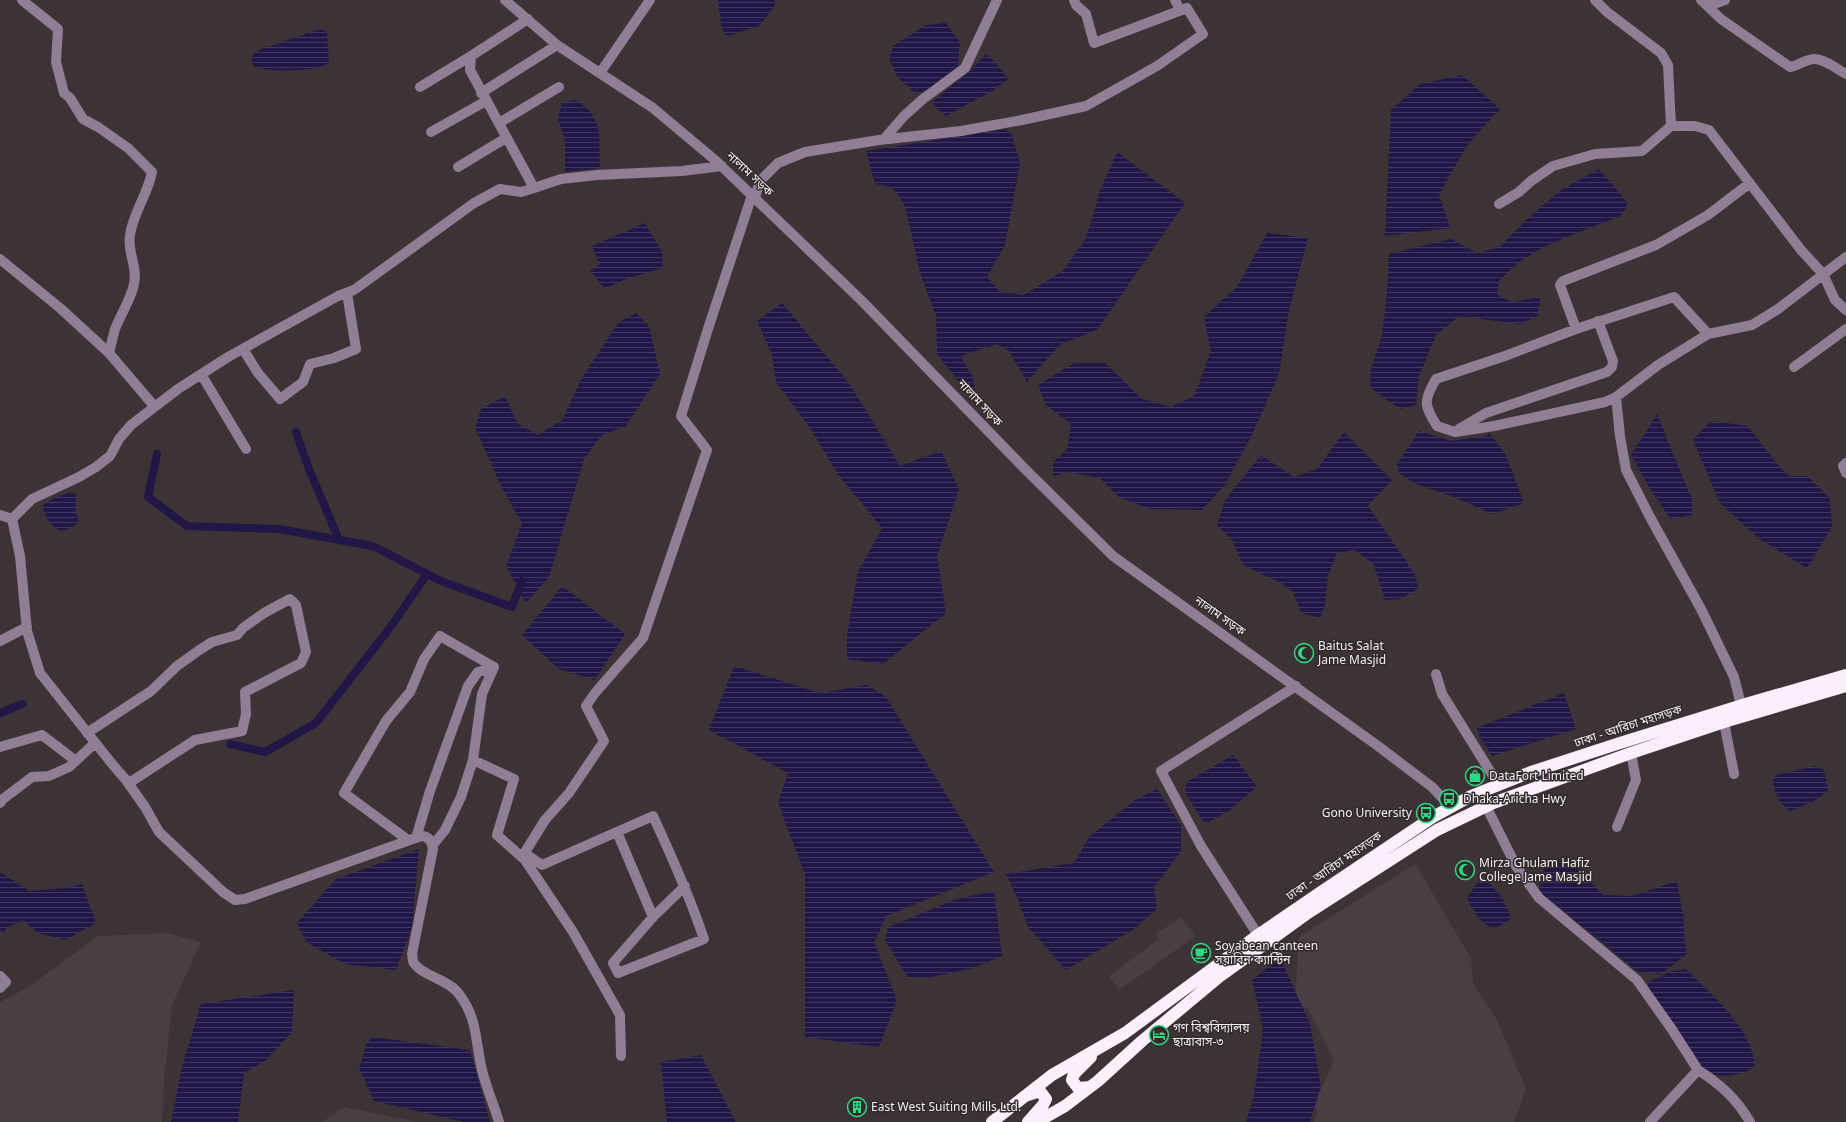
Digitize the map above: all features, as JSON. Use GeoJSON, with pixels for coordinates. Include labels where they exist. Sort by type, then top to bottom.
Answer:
{"type":"FeatureCollection","features":[{"type":"Feature","properties":{"kind":"highway","name":"ঢাকা - আরিচা মহাসড়ক"},"geometry":{"type":"LineString","coordinates":[[992,1122],[1066,1065],[1105,1045],[1166,1003],[1258,935],[1391,844],[1471,796],[1498,784],[1741,705],[1846,675]]}},
{"type":"Feature","properties":{"kind":"highway"},"geometry":{"type":"LineString","coordinates":[[1037,1122],[1064,1106],[1090,1087],[1142,1040],[1219,977],[1308,912],[1437,830],[1486,806],[1631,752],[1724,722],[1846,686]]}},
{"type":"Feature","properties":{"kind":"highway"},"geometry":{"type":"LineString","coordinates":[[1090,1087],[1078,1088],[1072,1080],[1074,1074],[1105,1045]]}},
{"type":"Feature","properties":{"kind":"highway"},"geometry":{"type":"LineString","coordinates":[[1025,1096],[1034,1091],[1040,1091],[1046,1099],[1043,1105],[1028,1122]]}},
{"type":"Feature","properties":{"kind":"street"},"geometry":{"type":"LineString","coordinates":[[22,0],[58,30],[56,62],[64,93],[70,98],[83,119],[98,127],[128,148],[152,172],[130,235],[130,251],[135,271],[134,284],[115,329],[109,353]]}},
{"type":"Feature","properties":{"kind":"street","name":"নালাম সড়ক"},"geometry":{"type":"LineString","coordinates":[[505,0],[557,45],[652,108],[722,166],[862,301],[1025,469],[1113,556],[1296,686],[1423,780],[1451,807]]}},
{"type":"Feature","properties":{"kind":"street"},"geometry":{"type":"LineString","coordinates":[[600,73],[650,0]]}},
{"type":"Feature","properties":{"kind":"street"},"geometry":{"type":"LineString","coordinates":[[884,139],[904,116],[923,99],[965,68],[997,0]]}},
{"type":"Feature","properties":{"kind":"street"},"geometry":{"type":"LineString","coordinates":[[523,858],[545,820],[568,793],[604,741],[586,706],[595,693],[643,638],[707,450],[681,416],[707,332],[760,181],[778,163],[805,152],[884,139],[961,131],[1086,106],[1157,66],[1203,34],[1187,8],[1094,43],[1086,14],[1076,5],[1074,0]]}},
{"type":"Feature","properties":{"kind":"street"},"geometry":{"type":"LineString","coordinates":[[1175,0],[1180,10]]}},
{"type":"Feature","properties":{"kind":"street"},"geometry":{"type":"LineString","coordinates":[[1595,0],[1608,12],[1661,53],[1668,65],[1671,126]]}},
{"type":"Feature","properties":{"kind":"street"},"geometry":{"type":"LineString","coordinates":[[1705,3],[1725,0]]}},
{"type":"Feature","properties":{"kind":"street"},"geometry":{"type":"LineString","coordinates":[[1705,3],[1721,18],[1790,67],[1797,66],[1813,59],[1822,60],[1846,74]]}},
{"type":"Feature","properties":{"kind":"street"},"geometry":{"type":"LineString","coordinates":[[420,87],[528,19]]}},
{"type":"Feature","properties":{"kind":"street"},"geometry":{"type":"LineString","coordinates":[[431,132],[484,97],[557,45]]}},
{"type":"Feature","properties":{"kind":"street"},"geometry":{"type":"LineString","coordinates":[[471,56],[470,70],[534,188]]}},
{"type":"Feature","properties":{"kind":"street"},"geometry":{"type":"LineString","coordinates":[[499,123],[559,87]]}},
{"type":"Feature","properties":{"kind":"street"},"geometry":{"type":"LineString","coordinates":[[1499,204],[1519,192],[1531,181],[1553,166],[1594,154],[1642,151],[1671,126],[1695,126],[1709,130],[1801,250],[1823,274],[1835,300],[1846,310]]}},
{"type":"Feature","properties":{"kind":"street"},"geometry":{"type":"LineString","coordinates":[[458,167],[506,138]]}},
{"type":"Feature","properties":{"kind":"street"},"geometry":{"type":"LineString","coordinates":[[12,518],[32,499],[79,477],[110,456],[130,425],[154,406],[201,374],[243,349],[347,292],[354,290],[474,203],[500,190],[521,192],[561,179],[597,174],[682,171],[722,166]]}},
{"type":"Feature","properties":{"kind":"street"},"geometry":{"type":"LineString","coordinates":[[1576,329],[1560,289],[1560,285],[1563,281],[1656,245],[1708,215],[1750,183]]}},
{"type":"Feature","properties":{"kind":"street"},"geometry":{"type":"LineString","coordinates":[[1708,334],[1674,297],[1598,321],[1505,356],[1436,379],[1427,394],[1427,410],[1437,426],[1455,432],[1494,426],[1586,406],[1616,397],[1658,366],[1708,334],[1752,325],[1778,309],[1846,257]]}},
{"type":"Feature","properties":{"kind":"street"},"geometry":{"type":"LineString","coordinates":[[0,259],[60,308],[109,353],[154,406]]}},
{"type":"Feature","properties":{"kind":"street"},"geometry":{"type":"LineString","coordinates":[[243,349],[258,373],[280,399],[303,382],[310,364],[334,358],[356,349],[347,292]]}},
{"type":"Feature","properties":{"kind":"street"},"geometry":{"type":"LineString","coordinates":[[1455,432],[1486,413],[1607,372],[1612,367],[1613,362],[1598,321]]}},
{"type":"Feature","properties":{"kind":"street"},"geometry":{"type":"LineString","coordinates":[[1794,367],[1846,329]]}},
{"type":"Feature","properties":{"kind":"street"},"geometry":{"type":"LineString","coordinates":[[201,374],[246,449]]}},
{"type":"Feature","properties":{"kind":"street"},"geometry":{"type":"LineString","coordinates":[[1616,397],[1620,436],[1626,470],[1701,610],[1734,677],[1741,705]]}},
{"type":"Feature","properties":{"kind":"street"},"geometry":{"type":"LineString","coordinates":[[1846,463],[1843,466],[1846,472]]}},
{"type":"Feature","properties":{"kind":"street"},"geometry":{"type":"LineString","coordinates":[[0,515],[12,518]]}},
{"type":"Feature","properties":{"kind":"street"},"geometry":{"type":"LineString","coordinates":[[12,518],[20,556],[27,627],[40,673],[95,743],[129,783],[159,832],[202,874],[223,892],[235,900],[246,898],[412,839],[425,836],[433,845]]}},
{"type":"Feature","properties":{"kind":"street"},"geometry":{"type":"LineString","coordinates":[[87,733],[151,691],[177,666],[212,642],[237,635],[243,628],[264,613],[290,599],[296,605],[306,652],[301,663],[245,692],[246,714],[242,731],[194,740],[129,783]]}},
{"type":"Feature","properties":{"kind":"street"},"geometry":{"type":"LineString","coordinates":[[0,641],[27,627]]}},
{"type":"Feature","properties":{"kind":"street"},"geometry":{"type":"LineString","coordinates":[[412,839],[344,793],[386,721],[410,692],[424,660],[440,636],[494,667]]}},
{"type":"Feature","properties":{"kind":"street"},"geometry":{"type":"LineString","coordinates":[[494,667],[482,694],[473,760],[461,797],[446,830],[433,845],[414,947],[413,960],[414,964],[451,986],[460,995],[467,1007],[476,1031],[482,1071],[500,1122]]}},
{"type":"Feature","properties":{"kind":"street"},"geometry":{"type":"LineString","coordinates":[[412,839],[468,686],[478,672],[494,667]]}},
{"type":"Feature","properties":{"kind":"street"},"geometry":{"type":"LineString","coordinates":[[1436,674],[1442,694],[1498,784]]}},
{"type":"Feature","properties":{"kind":"street"},"geometry":{"type":"LineString","coordinates":[[1258,935],[1201,846],[1161,771],[1296,686]]}},
{"type":"Feature","properties":{"kind":"street"},"geometry":{"type":"LineString","coordinates":[[1724,722],[1734,774]]}},
{"type":"Feature","properties":{"kind":"street"},"geometry":{"type":"LineString","coordinates":[[0,747],[42,735],[76,761]]}},
{"type":"Feature","properties":{"kind":"street"},"geometry":{"type":"LineString","coordinates":[[0,803],[3,799],[32,777],[49,776],[69,767],[95,743]]}},
{"type":"Feature","properties":{"kind":"street"},"geometry":{"type":"LineString","coordinates":[[1617,827],[1636,780],[1631,752]]}},
{"type":"Feature","properties":{"kind":"street"},"geometry":{"type":"LineString","coordinates":[[473,760],[514,779],[497,835],[523,858],[574,932],[620,1015],[621,1056]]}},
{"type":"Feature","properties":{"kind":"street"},"geometry":{"type":"LineString","coordinates":[[1486,806],[1516,866],[1539,898],[1637,980],[1698,1070],[1726,1090],[1742,1108],[1750,1122]]}},
{"type":"Feature","properties":{"kind":"street"},"geometry":{"type":"LineString","coordinates":[[523,858],[528,856],[542,865],[653,816],[685,886],[704,939],[618,973],[613,963],[653,917],[685,886]]}},
{"type":"Feature","properties":{"kind":"street"},"geometry":{"type":"LineString","coordinates":[[617,832],[653,917]]}},
{"type":"Feature","properties":{"kind":"street"},"geometry":{"type":"LineString","coordinates":[[0,976],[6,982],[0,988]]}},
{"type":"Feature","properties":{"kind":"street"},"geometry":{"type":"LineString","coordinates":[[1650,1122],[1698,1070]]}},
{"type":"Feature","properties":{"kind":"shaded area"},"geometry":{"type":"Polygon","coordinates":[[[718,0],[775,0],[775,5],[759,26],[728,36],[724,33],[721,23],[718,0]]]}},
{"type":"Feature","properties":{"kind":"shaded area"},"geometry":{"type":"Polygon","coordinates":[[[946,23],[960,43],[958,66],[928,89],[917,94],[898,78],[889,59],[893,46],[926,25],[946,23]]]}},
{"type":"Feature","properties":{"kind":"shaded area"},"geometry":{"type":"Polygon","coordinates":[[[317,30],[324,30],[327,34],[329,63],[323,66],[303,70],[269,70],[253,66],[251,57],[259,50],[317,30]]]}},
{"type":"Feature","properties":{"kind":"shaded area"},"geometry":{"type":"Polygon","coordinates":[[[986,54],[998,65],[1008,79],[992,91],[946,116],[936,108],[933,101],[969,72],[986,54]]]}},
{"type":"Feature","properties":{"kind":"shaded area"},"geometry":{"type":"Polygon","coordinates":[[[1462,75],[1500,109],[1468,144],[1439,194],[1450,228],[1385,236],[1391,110],[1420,84],[1462,75]]]}},
{"type":"Feature","properties":{"kind":"shaded area"},"geometry":{"type":"Polygon","coordinates":[[[575,100],[585,106],[596,121],[599,138],[600,168],[565,172],[565,140],[558,119],[562,103],[575,100]]]}},
{"type":"Feature","properties":{"kind":"shaded area"},"geometry":{"type":"Polygon","coordinates":[[[1007,129],[1012,135],[1020,164],[1005,245],[987,277],[1000,292],[1024,295],[1064,270],[1086,238],[1100,191],[1117,152],[1185,203],[1097,330],[1061,344],[1027,382],[1009,351],[997,344],[961,356],[974,380],[975,402],[937,354],[936,316],[920,273],[905,206],[892,187],[875,184],[866,151],[1007,129]]]}},
{"type":"Feature","properties":{"kind":"shaded area"},"geometry":{"type":"Polygon","coordinates":[[[1599,169],[1628,203],[1622,215],[1538,250],[1520,262],[1499,281],[1497,295],[1512,302],[1541,297],[1537,316],[1521,324],[1459,316],[1436,335],[1419,376],[1416,405],[1400,409],[1371,388],[1370,375],[1382,334],[1387,294],[1389,254],[1451,239],[1477,253],[1500,247],[1525,221],[1561,190],[1599,169]]]}},
{"type":"Feature","properties":{"kind":"shaded area"},"geometry":{"type":"Polygon","coordinates":[[[645,223],[662,252],[663,268],[626,279],[605,289],[590,271],[600,264],[592,246],[645,223]]]}},
{"type":"Feature","properties":{"kind":"shaded area"},"geometry":{"type":"Polygon","coordinates":[[[1267,233],[1308,238],[1289,310],[1279,374],[1253,433],[1225,485],[1202,510],[1149,509],[1119,497],[1100,478],[1067,472],[1053,476],[1053,462],[1067,450],[1071,424],[1046,405],[1038,385],[1074,363],[1105,363],[1142,399],[1171,407],[1194,396],[1211,351],[1204,317],[1237,287],[1267,233]]]}},
{"type":"Feature","properties":{"kind":"shaded area"},"geometry":{"type":"Polygon","coordinates":[[[782,303],[849,383],[900,466],[941,451],[959,489],[937,556],[946,613],[883,664],[847,659],[847,635],[858,572],[882,528],[837,473],[812,431],[776,382],[772,355],[757,321],[782,303]]]}},
{"type":"Feature","properties":{"kind":"shaded area"},"geometry":{"type":"Polygon","coordinates":[[[636,313],[649,326],[660,374],[626,426],[602,435],[584,459],[549,577],[526,603],[506,566],[522,523],[502,488],[475,428],[481,409],[505,396],[518,424],[538,435],[562,420],[583,376],[619,322],[636,313]]]}},
{"type":"Feature","properties":{"kind":"shaded area"},"geometry":{"type":"Polygon","coordinates":[[[1657,414],[1692,500],[1692,515],[1670,519],[1646,482],[1631,455],[1657,414]]]}},
{"type":"Feature","properties":{"kind":"shaded area"},"geometry":{"type":"Polygon","coordinates":[[[1711,421],[1748,426],[1789,476],[1808,476],[1830,499],[1832,527],[1807,568],[1759,539],[1720,503],[1693,440],[1711,421]]]}},
{"type":"Feature","properties":{"kind":"shaded area"},"geometry":{"type":"Polygon","coordinates":[[[1419,431],[1451,441],[1486,436],[1489,433],[1505,453],[1524,503],[1493,514],[1449,495],[1416,484],[1399,473],[1397,464],[1419,431]]]}},
{"type":"Feature","properties":{"kind":"shaded area"},"geometry":{"type":"Polygon","coordinates":[[[1344,432],[1392,480],[1368,506],[1414,573],[1419,588],[1401,599],[1385,600],[1373,563],[1354,550],[1337,553],[1328,576],[1325,605],[1320,618],[1301,613],[1293,592],[1281,583],[1243,565],[1232,540],[1217,525],[1225,500],[1261,455],[1294,477],[1317,469],[1344,432]]]}},
{"type":"Feature","properties":{"kind":"shaded area"},"geometry":{"type":"Polygon","coordinates":[[[68,493],[76,494],[75,509],[79,522],[73,527],[62,531],[51,524],[45,514],[43,505],[54,498],[68,493]]]}},
{"type":"Feature","properties":{"kind":"shaded area"},"geometry":{"type":"Polygon","coordinates":[[[562,586],[625,634],[595,680],[559,669],[522,635],[562,586]]]}},
{"type":"Feature","properties":{"kind":"shaded area"},"geometry":{"type":"Polygon","coordinates":[[[734,666],[820,693],[867,685],[886,697],[994,872],[886,916],[874,942],[897,1000],[879,1047],[805,1037],[805,874],[778,802],[788,773],[709,730],[734,666]]]}},
{"type":"Feature","properties":{"kind":"shaded area"},"geometry":{"type":"Polygon","coordinates":[[[1564,693],[1576,729],[1492,756],[1481,739],[1477,728],[1564,693]]]}},
{"type":"Feature","properties":{"kind":"shaded area"},"geometry":{"type":"Polygon","coordinates":[[[1233,755],[1257,787],[1230,810],[1205,824],[1185,793],[1187,782],[1233,755]]]}},
{"type":"Feature","properties":{"kind":"shaded area"},"geometry":{"type":"Polygon","coordinates":[[[1815,766],[1824,770],[1828,791],[1814,801],[1790,811],[1778,797],[1774,789],[1773,780],[1776,775],[1815,766]]]}},
{"type":"Feature","properties":{"kind":"shaded area"},"geometry":{"type":"Polygon","coordinates":[[[1157,789],[1181,825],[1181,852],[1154,887],[1157,909],[1134,929],[1066,970],[1028,927],[1006,874],[1074,863],[1089,837],[1135,800],[1157,789]]]}},
{"type":"Feature","properties":{"kind":"shaded area"},"geometry":{"type":"Polygon","coordinates":[[[419,849],[412,927],[396,970],[345,964],[306,942],[297,923],[336,879],[419,849]]]}},
{"type":"Feature","properties":{"kind":"shaded area"},"geometry":{"type":"Polygon","coordinates":[[[1546,859],[1573,863],[1603,895],[1632,896],[1677,881],[1683,915],[1686,955],[1661,974],[1638,972],[1539,891],[1546,859]]]}},
{"type":"Feature","properties":{"kind":"shaded area"},"geometry":{"type":"Polygon","coordinates":[[[1415,864],[1471,958],[1473,984],[1497,1020],[1526,1089],[1514,1122],[1314,1122],[1318,1111],[1314,1104],[1334,1060],[1308,1009],[1295,1003],[1299,937],[1415,864]]]}},
{"type":"Feature","properties":{"kind":"shaded area"},"geometry":{"type":"Polygon","coordinates":[[[0,872],[29,891],[66,888],[82,884],[96,923],[65,940],[38,933],[23,920],[7,928],[3,933],[0,930],[0,872]]]}},
{"type":"Feature","properties":{"kind":"shaded area"},"geometry":{"type":"Polygon","coordinates":[[[1486,881],[1502,898],[1511,919],[1500,926],[1494,927],[1484,923],[1476,914],[1467,898],[1476,884],[1486,881]]]}},
{"type":"Feature","properties":{"kind":"shaded area"},"geometry":{"type":"Polygon","coordinates":[[[994,891],[1002,956],[973,968],[931,977],[908,978],[885,940],[888,927],[957,899],[994,891]]]}},
{"type":"Feature","properties":{"kind":"shaded area"},"geometry":{"type":"Polygon","coordinates":[[[1181,917],[1196,936],[1119,990],[1109,976],[1159,939],[1156,934],[1181,917]]]}},
{"type":"Feature","properties":{"kind":"shaded area"},"geometry":{"type":"Polygon","coordinates":[[[167,933],[201,942],[172,1005],[164,1080],[162,1122],[0,1122],[0,1002],[27,988],[98,936],[167,933]]]}},
{"type":"Feature","properties":{"kind":"shaded area"},"geometry":{"type":"Polygon","coordinates":[[[1280,958],[1310,1023],[1321,1087],[1310,1122],[1246,1122],[1254,1096],[1263,1029],[1252,980],[1280,958]]]}},
{"type":"Feature","properties":{"kind":"shaded area"},"geometry":{"type":"Polygon","coordinates":[[[1686,969],[1718,1001],[1740,1027],[1753,1054],[1754,1068],[1726,1076],[1710,1073],[1694,1059],[1676,1035],[1647,990],[1649,982],[1672,971],[1686,969]]]}},
{"type":"Feature","properties":{"kind":"shaded area"},"geometry":{"type":"Polygon","coordinates":[[[294,990],[292,1032],[265,1061],[244,1073],[238,1122],[171,1122],[182,1067],[201,1004],[294,990]]]}},
{"type":"Feature","properties":{"kind":"shaded area"},"geometry":{"type":"Polygon","coordinates":[[[373,1037],[470,1050],[490,1122],[464,1122],[374,1101],[359,1068],[367,1043],[373,1037]]]}},
{"type":"Feature","properties":{"kind":"shaded area"},"geometry":{"type":"Polygon","coordinates":[[[701,1055],[736,1122],[667,1122],[661,1062],[701,1055]]]}},
{"type":"Feature","properties":{"kind":"shaded area"},"geometry":{"type":"Polygon","coordinates":[[[344,1107],[418,1122],[322,1122],[344,1107]]]}},
{"type":"Feature","properties":{"kind":"waterway"},"geometry":{"type":"LineString","coordinates":[[296,432],[309,469],[339,540]]}},
{"type":"Feature","properties":{"kind":"waterway"},"geometry":{"type":"LineString","coordinates":[[157,454],[148,497],[187,526],[279,529],[373,546],[441,581],[512,607],[522,581]]}},
{"type":"Feature","properties":{"kind":"waterway"},"geometry":{"type":"LineString","coordinates":[[230,744],[265,752],[316,723],[392,625],[427,574]]}},
{"type":"Feature","properties":{"kind":"waterway"},"geometry":{"type":"LineString","coordinates":[[0,713],[22,704]]}},
{"type":"Feature","properties":{"kind":"place","name":"Baitus Salat Jame Masjid"},"geometry":{"type":"Point","coordinates":[1304,653]}},
{"type":"Feature","properties":{"kind":"place","name":"DataFort Limited"},"geometry":{"type":"Point","coordinates":[1475,776]}},
{"type":"Feature","properties":{"kind":"place","name":"Dhaka-Aricha Hwy"},"geometry":{"type":"Point","coordinates":[1449,799]}},
{"type":"Feature","properties":{"kind":"place","name":"Gono University"},"geometry":{"type":"Point","coordinates":[1426,813]}},
{"type":"Feature","properties":{"kind":"place","name":"Mirza Ghulam Hafiz College Jame Masjid"},"geometry":{"type":"Point","coordinates":[1465,870]}},
{"type":"Feature","properties":{"kind":"place","name":"Soyabean canteen সয়াবিন ক্যান্টিন"},"geometry":{"type":"Point","coordinates":[1201,953]}},
{"type":"Feature","properties":{"kind":"place","name":"গণ বিশ্ববিদ্যালয় ছাত্রাবাস-৩"},"geometry":{"type":"Point","coordinates":[1159,1035]}},
{"type":"Feature","properties":{"kind":"place","name":"East West Suiting Mills Ltd."},"geometry":{"type":"Point","coordinates":[857,1107]}}]}
